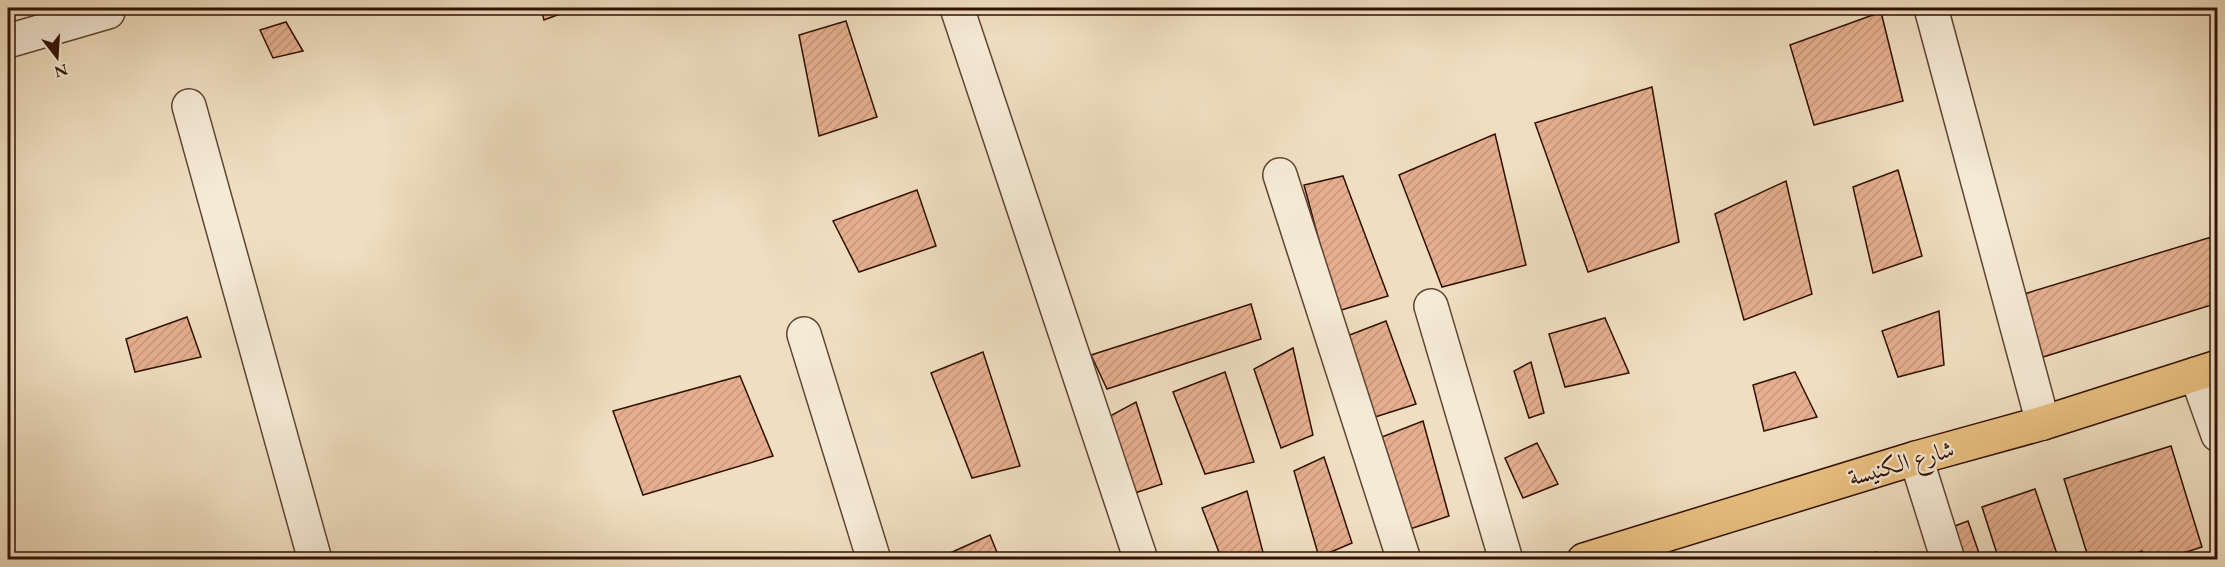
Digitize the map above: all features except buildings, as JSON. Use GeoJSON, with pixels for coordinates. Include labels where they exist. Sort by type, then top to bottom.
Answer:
{"type":"FeatureCollection","features":[{"type":"Feature","properties":{"kind":"main road","name":"شارع الكنيسة"},"geometry":{"type":"LineString","coordinates":[[1584,560],[1916,458],[2043,423],[2207,371]]}},
{"type":"Feature","properties":{"kind":"street"},"geometry":{"type":"LineString","coordinates":[[957,8],[1141,560]]}},
{"type":"Feature","properties":{"kind":"street"},"geometry":{"type":"LineString","coordinates":[[1931,8],[2043,423]]}},
{"type":"Feature","properties":{"kind":"street"},"geometry":{"type":"LineString","coordinates":[[8,41],[108,12]]}},
{"type":"Feature","properties":{"kind":"street"},"geometry":{"type":"LineString","coordinates":[[189,106],[315,560]]}},
{"type":"Feature","properties":{"kind":"street"},"geometry":{"type":"LineString","coordinates":[[1280,175],[1404,560]]}},
{"type":"Feature","properties":{"kind":"street"},"geometry":{"type":"LineString","coordinates":[[1431,306],[1506,560]]}},
{"type":"Feature","properties":{"kind":"street"},"geometry":{"type":"LineString","coordinates":[[804,334],[874,560]]}},
{"type":"Feature","properties":{"kind":"street"},"geometry":{"type":"LineString","coordinates":[[2207,371],[2217,435]]}},
{"type":"Feature","properties":{"kind":"street"},"geometry":{"type":"LineString","coordinates":[[1916,458],[1948,560]]}}]}
